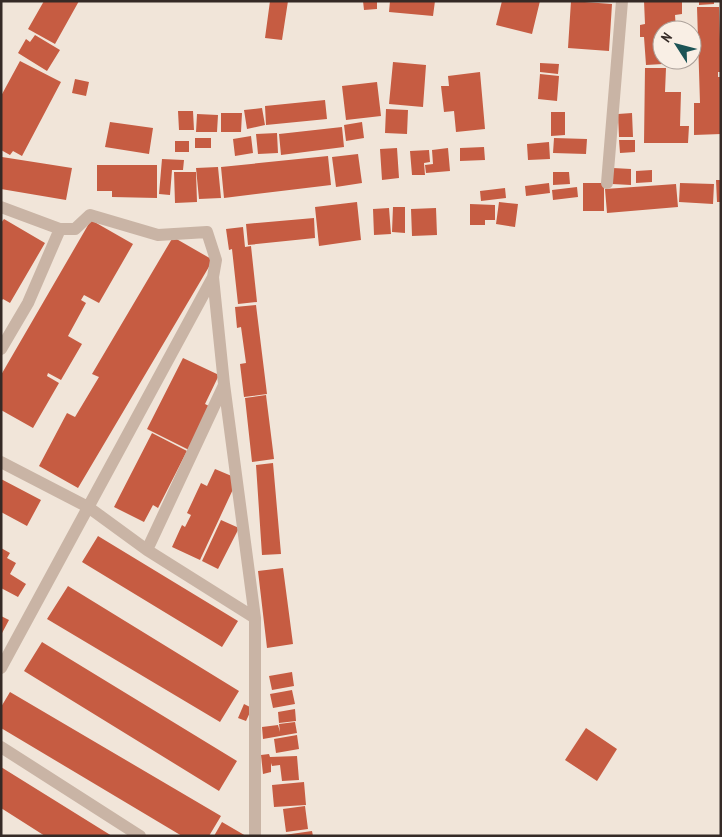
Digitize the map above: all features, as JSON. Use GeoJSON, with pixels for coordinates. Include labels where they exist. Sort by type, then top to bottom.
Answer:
{"type":"FeatureCollection","features":[{"type":"Feature","properties":{"kind":"street"},"geometry":{"type":"LineString","coordinates":[[607,183],[622,1]]}},
{"type":"Feature","properties":{"kind":"street"},"geometry":{"type":"LineString","coordinates":[[1,207],[60,229],[75,229],[90,215],[158,235],[207,232],[216,260],[212,278],[1,668]]}},
{"type":"Feature","properties":{"kind":"street"},"geometry":{"type":"LineString","coordinates":[[1,348],[28,303],[60,229]]}},
{"type":"Feature","properties":{"kind":"street"},"geometry":{"type":"LineString","coordinates":[[212,278],[255,618],[255,836]]}},
{"type":"Feature","properties":{"kind":"street"},"geometry":{"type":"LineString","coordinates":[[147,550],[224,384]]}},
{"type":"Feature","properties":{"kind":"street"},"geometry":{"type":"LineString","coordinates":[[1,462],[88,507],[147,550],[255,618]]}},
{"type":"Feature","properties":{"kind":"street"},"geometry":{"type":"LineString","coordinates":[[1,747],[140,836]]}},
{"type":"Feature","properties":{"kind":"building"},"geometry":{"type":"Polygon","coordinates":[[[44,1],[79,1],[55,44],[28,29],[44,1]]]}},
{"type":"Feature","properties":{"kind":"building"},"geometry":{"type":"Polygon","coordinates":[[[270,1],[288,1],[282,40],[265,38],[270,1]]]}},
{"type":"Feature","properties":{"kind":"building"},"geometry":{"type":"Polygon","coordinates":[[[363,1],[377,1],[377,9],[364,10],[363,1]]]}},
{"type":"Feature","properties":{"kind":"building"},"geometry":{"type":"Polygon","coordinates":[[[390,1],[435,1],[433,16],[389,12],[390,1]]]}},
{"type":"Feature","properties":{"kind":"building"},"geometry":{"type":"Polygon","coordinates":[[[502,1],[540,1],[532,34],[496,25],[502,1]]]}},
{"type":"Feature","properties":{"kind":"building"},"geometry":{"type":"Polygon","coordinates":[[[571,1],[612,4],[609,51],[568,48],[571,1]]]}},
{"type":"Feature","properties":{"kind":"building"},"geometry":{"type":"Polygon","coordinates":[[[644,1],[682,1],[682,14],[675,15],[675,20],[652,20],[652,65],[646,65],[644,37],[640,37],[640,25],[645,24],[644,1]]]}},
{"type":"Feature","properties":{"kind":"building"},"geometry":{"type":"Polygon","coordinates":[[[699,1],[714,1],[714,4],[699,5],[699,1]]]}},
{"type":"Feature","properties":{"kind":"building"},"geometry":{"type":"Polygon","coordinates":[[[697,7],[719,7],[721,72],[718,72],[718,77],[721,77],[721,134],[694,135],[694,103],[700,103],[699,70],[702,70],[702,20],[697,20],[697,7]]]}},
{"type":"Feature","properties":{"kind":"building"},"geometry":{"type":"Polygon","coordinates":[[[35,35],[60,50],[47,71],[18,53],[26,39],[30,42],[35,35]]]}},
{"type":"Feature","properties":{"kind":"building"},"geometry":{"type":"Polygon","coordinates":[[[20,61],[61,82],[22,156],[13,151],[10,155],[1,150],[1,96],[20,61]]]}},
{"type":"Feature","properties":{"kind":"building"},"geometry":{"type":"Polygon","coordinates":[[[393,62],[426,65],[423,107],[389,104],[393,62]]]}},
{"type":"Feature","properties":{"kind":"building"},"geometry":{"type":"Polygon","coordinates":[[[540,63],[559,64],[558,74],[540,72],[540,63]]]}},
{"type":"Feature","properties":{"kind":"building"},"geometry":{"type":"Polygon","coordinates":[[[645,68],[666,70],[665,92],[681,92],[680,126],[689,126],[688,143],[644,143],[645,68]]]}},
{"type":"Feature","properties":{"kind":"building"},"geometry":{"type":"Polygon","coordinates":[[[480,72],[485,129],[456,132],[454,111],[444,112],[441,86],[449,86],[448,76],[480,72]]]}},
{"type":"Feature","properties":{"kind":"building"},"geometry":{"type":"Polygon","coordinates":[[[540,74],[559,76],[557,101],[538,99],[540,74]]]}},
{"type":"Feature","properties":{"kind":"building"},"geometry":{"type":"Polygon","coordinates":[[[75,79],[89,82],[86,96],[72,93],[75,79]]]}},
{"type":"Feature","properties":{"kind":"building"},"geometry":{"type":"Polygon","coordinates":[[[377,82],[381,116],[346,120],[342,86],[377,82]]]}},
{"type":"Feature","properties":{"kind":"building"},"geometry":{"type":"Polygon","coordinates":[[[325,100],[327,119],[266,125],[265,106],[325,100]]]}},
{"type":"Feature","properties":{"kind":"building"},"geometry":{"type":"Polygon","coordinates":[[[262,108],[265,125],[247,129],[244,110],[262,108]]]}},
{"type":"Feature","properties":{"kind":"building"},"geometry":{"type":"Polygon","coordinates":[[[386,109],[408,110],[407,134],[385,133],[386,109]]]}},
{"type":"Feature","properties":{"kind":"building"},"geometry":{"type":"Polygon","coordinates":[[[178,111],[193,111],[194,130],[179,130],[178,111]]]}},
{"type":"Feature","properties":{"kind":"building"},"geometry":{"type":"Polygon","coordinates":[[[551,112],[565,112],[565,135],[551,136],[551,112]]]}},
{"type":"Feature","properties":{"kind":"building"},"geometry":{"type":"Polygon","coordinates":[[[221,113],[242,113],[241,132],[221,132],[221,113]]]}},
{"type":"Feature","properties":{"kind":"building"},"geometry":{"type":"Polygon","coordinates":[[[632,113],[633,137],[619,137],[618,114],[632,113]]]}},
{"type":"Feature","properties":{"kind":"building"},"geometry":{"type":"Polygon","coordinates":[[[197,114],[218,115],[217,132],[196,132],[197,114]]]}},
{"type":"Feature","properties":{"kind":"building"},"geometry":{"type":"Polygon","coordinates":[[[110,122],[153,128],[149,154],[105,147],[110,122]]]}},
{"type":"Feature","properties":{"kind":"building"},"geometry":{"type":"Polygon","coordinates":[[[362,122],[364,138],[346,141],[344,125],[362,122]]]}},
{"type":"Feature","properties":{"kind":"building"},"geometry":{"type":"Polygon","coordinates":[[[342,127],[344,147],[281,155],[279,134],[342,127]]]}},
{"type":"Feature","properties":{"kind":"building"},"geometry":{"type":"Polygon","coordinates":[[[277,133],[278,153],[258,154],[256,134],[277,133]]]}},
{"type":"Feature","properties":{"kind":"building"},"geometry":{"type":"Polygon","coordinates":[[[251,136],[253,153],[235,156],[233,139],[251,136]]]}},
{"type":"Feature","properties":{"kind":"building"},"geometry":{"type":"Polygon","coordinates":[[[195,138],[211,138],[211,148],[195,148],[195,138]]]}},
{"type":"Feature","properties":{"kind":"building"},"geometry":{"type":"Polygon","coordinates":[[[554,138],[587,139],[586,154],[553,153],[554,138]]]}},
{"type":"Feature","properties":{"kind":"building"},"geometry":{"type":"Polygon","coordinates":[[[619,140],[635,140],[635,152],[620,153],[619,140]]]}},
{"type":"Feature","properties":{"kind":"building"},"geometry":{"type":"Polygon","coordinates":[[[175,141],[189,141],[189,152],[175,152],[175,141]]]}},
{"type":"Feature","properties":{"kind":"building"},"geometry":{"type":"Polygon","coordinates":[[[549,142],[550,159],[528,160],[527,144],[549,142]]]}},
{"type":"Feature","properties":{"kind":"building"},"geometry":{"type":"Polygon","coordinates":[[[484,147],[485,160],[460,161],[460,148],[484,147]]]}},
{"type":"Feature","properties":{"kind":"building"},"geometry":{"type":"Polygon","coordinates":[[[397,148],[399,178],[382,180],[380,149],[397,148]]]}},
{"type":"Feature","properties":{"kind":"building"},"geometry":{"type":"Polygon","coordinates":[[[448,148],[450,171],[426,173],[425,165],[433,164],[432,150],[448,148]]]}},
{"type":"Feature","properties":{"kind":"building"},"geometry":{"type":"Polygon","coordinates":[[[429,150],[430,162],[424,163],[425,175],[412,175],[410,151],[429,150]]]}},
{"type":"Feature","properties":{"kind":"building"},"geometry":{"type":"Polygon","coordinates":[[[358,154],[362,183],[336,187],[332,157],[358,154]]]}},
{"type":"Feature","properties":{"kind":"building"},"geometry":{"type":"Polygon","coordinates":[[[328,156],[331,185],[224,198],[221,167],[328,156]]]}},
{"type":"Feature","properties":{"kind":"building"},"geometry":{"type":"Polygon","coordinates":[[[2,157],[72,168],[66,200],[1,189],[2,157]]]}},
{"type":"Feature","properties":{"kind":"building"},"geometry":{"type":"Polygon","coordinates":[[[162,159],[184,160],[183,170],[172,170],[170,195],[159,194],[162,159]]]}},
{"type":"Feature","properties":{"kind":"building"},"geometry":{"type":"Polygon","coordinates":[[[97,165],[157,165],[157,198],[112,197],[112,191],[97,191],[97,165]]]}},
{"type":"Feature","properties":{"kind":"building"},"geometry":{"type":"Polygon","coordinates":[[[218,167],[221,198],[199,199],[196,168],[218,167]]]}},
{"type":"Feature","properties":{"kind":"building"},"geometry":{"type":"Polygon","coordinates":[[[613,168],[631,169],[631,185],[612,184],[613,168]]]}},
{"type":"Feature","properties":{"kind":"building"},"geometry":{"type":"Polygon","coordinates":[[[652,170],[652,182],[636,183],[636,171],[652,170]]]}},
{"type":"Feature","properties":{"kind":"building"},"geometry":{"type":"Polygon","coordinates":[[[174,172],[196,172],[197,202],[175,203],[174,172]]]}},
{"type":"Feature","properties":{"kind":"building"},"geometry":{"type":"Polygon","coordinates":[[[553,172],[569,172],[570,184],[553,185],[553,172]]]}},
{"type":"Feature","properties":{"kind":"building"},"geometry":{"type":"Polygon","coordinates":[[[716,180],[721,180],[721,202],[717,202],[716,180]]]}},
{"type":"Feature","properties":{"kind":"building"},"geometry":{"type":"Polygon","coordinates":[[[549,183],[550,193],[526,196],[525,186],[549,183]]]}},
{"type":"Feature","properties":{"kind":"building"},"geometry":{"type":"Polygon","coordinates":[[[583,183],[604,183],[604,211],[583,211],[583,183]]]}},
{"type":"Feature","properties":{"kind":"building"},"geometry":{"type":"Polygon","coordinates":[[[680,183],[714,184],[713,204],[679,202],[680,183]]]}},
{"type":"Feature","properties":{"kind":"building"},"geometry":{"type":"Polygon","coordinates":[[[676,184],[678,207],[607,213],[605,189],[676,184]]]}},
{"type":"Feature","properties":{"kind":"building"},"geometry":{"type":"Polygon","coordinates":[[[577,187],[578,197],[553,200],[552,190],[577,187]]]}},
{"type":"Feature","properties":{"kind":"building"},"geometry":{"type":"Polygon","coordinates":[[[505,188],[506,198],[481,201],[480,191],[505,188]]]}},
{"type":"Feature","properties":{"kind":"building"},"geometry":{"type":"Polygon","coordinates":[[[357,202],[361,240],[319,246],[315,207],[357,202]]]}},
{"type":"Feature","properties":{"kind":"building"},"geometry":{"type":"Polygon","coordinates":[[[499,202],[518,204],[515,227],[496,224],[499,202]]]}},
{"type":"Feature","properties":{"kind":"building"},"geometry":{"type":"Polygon","coordinates":[[[470,204],[495,205],[495,220],[485,220],[485,225],[470,225],[470,204]]]}},
{"type":"Feature","properties":{"kind":"building"},"geometry":{"type":"Polygon","coordinates":[[[393,207],[405,207],[405,233],[392,232],[393,207]]]}},
{"type":"Feature","properties":{"kind":"building"},"geometry":{"type":"Polygon","coordinates":[[[389,208],[391,234],[374,235],[373,209],[389,208]]]}},
{"type":"Feature","properties":{"kind":"building"},"geometry":{"type":"Polygon","coordinates":[[[436,208],[437,235],[412,236],[411,209],[436,208]]]}},
{"type":"Feature","properties":{"kind":"building"},"geometry":{"type":"Polygon","coordinates":[[[314,218],[315,238],[248,245],[246,224],[314,218]]]}},
{"type":"Feature","properties":{"kind":"building"},"geometry":{"type":"Polygon","coordinates":[[[4,219],[45,243],[10,303],[3,299],[1,301],[1,223],[4,219]]]}},
{"type":"Feature","properties":{"kind":"building"},"geometry":{"type":"Polygon","coordinates":[[[91,220],[133,244],[99,303],[84,295],[81,300],[86,303],[68,336],[82,344],[61,380],[48,373],[47,376],[59,383],[33,428],[1,410],[1,375],[91,220]]]}},
{"type":"Feature","properties":{"kind":"building"},"geometry":{"type":"Polygon","coordinates":[[[243,227],[245,247],[251,246],[257,302],[238,304],[232,249],[229,250],[226,229],[243,227]]]}},
{"type":"Feature","properties":{"kind":"building"},"geometry":{"type":"Polygon","coordinates":[[[173,237],[213,260],[78,488],[39,466],[67,413],[75,417],[99,377],[92,374],[173,237]]]}},
{"type":"Feature","properties":{"kind":"building"},"geometry":{"type":"Polygon","coordinates":[[[256,305],[267,394],[244,397],[240,364],[246,363],[241,327],[237,328],[235,307],[256,305]]]}},
{"type":"Feature","properties":{"kind":"building"},"geometry":{"type":"Polygon","coordinates":[[[183,358],[219,375],[205,404],[211,407],[189,450],[147,429],[183,358]]]}},
{"type":"Feature","properties":{"kind":"building"},"geometry":{"type":"Polygon","coordinates":[[[266,395],[274,459],[252,462],[245,398],[266,395]]]}},
{"type":"Feature","properties":{"kind":"building"},"geometry":{"type":"Polygon","coordinates":[[[152,433],[187,451],[158,508],[153,505],[144,522],[114,507],[152,433]]]}},
{"type":"Feature","properties":{"kind":"building"},"geometry":{"type":"Polygon","coordinates":[[[273,463],[281,554],[262,555],[256,465],[273,463]]]}},
{"type":"Feature","properties":{"kind":"building"},"geometry":{"type":"Polygon","coordinates":[[[215,469],[234,477],[235,485],[200,560],[172,547],[182,525],[185,527],[191,515],[187,513],[201,483],[207,486],[215,469]]]}},
{"type":"Feature","properties":{"kind":"building"},"geometry":{"type":"Polygon","coordinates":[[[1,479],[41,500],[27,526],[1,512],[1,479]]]}},
{"type":"Feature","properties":{"kind":"building"},"geometry":{"type":"Polygon","coordinates":[[[221,520],[239,528],[218,569],[202,561],[221,520]]]}},
{"type":"Feature","properties":{"kind":"building"},"geometry":{"type":"Polygon","coordinates":[[[98,536],[238,621],[222,647],[82,562],[98,536]]]}},
{"type":"Feature","properties":{"kind":"building"},"geometry":{"type":"Polygon","coordinates":[[[1,548],[10,553],[7,558],[16,563],[10,574],[26,584],[18,597],[1,588],[1,548]]]}},
{"type":"Feature","properties":{"kind":"building"},"geometry":{"type":"Polygon","coordinates":[[[283,568],[293,644],[267,648],[258,571],[283,568]]]}},
{"type":"Feature","properties":{"kind":"building"},"geometry":{"type":"Polygon","coordinates":[[[68,586],[239,691],[220,722],[47,619],[68,586]]]}},
{"type":"Feature","properties":{"kind":"building"},"geometry":{"type":"Polygon","coordinates":[[[1,616],[9,620],[1,635],[1,616]]]}},
{"type":"Feature","properties":{"kind":"building"},"geometry":{"type":"Polygon","coordinates":[[[42,642],[237,761],[219,791],[24,671],[42,642]]]}},
{"type":"Feature","properties":{"kind":"building"},"geometry":{"type":"Polygon","coordinates":[[[292,672],[294,686],[272,690],[269,676],[292,672]]]}},
{"type":"Feature","properties":{"kind":"building"},"geometry":{"type":"Polygon","coordinates":[[[292,690],[295,704],[273,708],[270,694],[292,690]]]}},
{"type":"Feature","properties":{"kind":"building"},"geometry":{"type":"Polygon","coordinates":[[[10,692],[221,816],[209,836],[182,836],[1,728],[1,707],[10,692]]]}},
{"type":"Feature","properties":{"kind":"building"},"geometry":{"type":"Polygon","coordinates":[[[244,704],[252,708],[246,721],[238,718],[244,704]]]}},
{"type":"Feature","properties":{"kind":"building"},"geometry":{"type":"Polygon","coordinates":[[[295,709],[296,721],[279,723],[278,712],[295,709]]]}},
{"type":"Feature","properties":{"kind":"building"},"geometry":{"type":"Polygon","coordinates":[[[295,722],[297,733],[263,739],[262,727],[278,725],[280,732],[279,724],[295,722]]]}},
{"type":"Feature","properties":{"kind":"building"},"geometry":{"type":"Polygon","coordinates":[[[586,728],[617,749],[597,781],[565,760],[586,728]]]}},
{"type":"Feature","properties":{"kind":"building"},"geometry":{"type":"Polygon","coordinates":[[[297,735],[299,749],[276,753],[274,739],[297,735]]]}},
{"type":"Feature","properties":{"kind":"building"},"geometry":{"type":"Polygon","coordinates":[[[269,754],[270,757],[297,756],[299,780],[282,781],[280,765],[272,766],[271,763],[271,772],[263,774],[261,755],[269,754]]]}},
{"type":"Feature","properties":{"kind":"building"},"geometry":{"type":"Polygon","coordinates":[[[1,767],[112,836],[45,836],[1,808],[1,767]]]}},
{"type":"Feature","properties":{"kind":"building"},"geometry":{"type":"Polygon","coordinates":[[[304,782],[306,805],[274,807],[272,785],[304,782]]]}},
{"type":"Feature","properties":{"kind":"building"},"geometry":{"type":"Polygon","coordinates":[[[305,806],[308,829],[286,832],[283,809],[305,806]]]}},
{"type":"Feature","properties":{"kind":"building"},"geometry":{"type":"Polygon","coordinates":[[[222,822],[246,836],[214,836],[222,822]]]}},
{"type":"Feature","properties":{"kind":"building"},"geometry":{"type":"Polygon","coordinates":[[[312,831],[313,836],[284,836],[284,835],[312,831]]]}}]}
